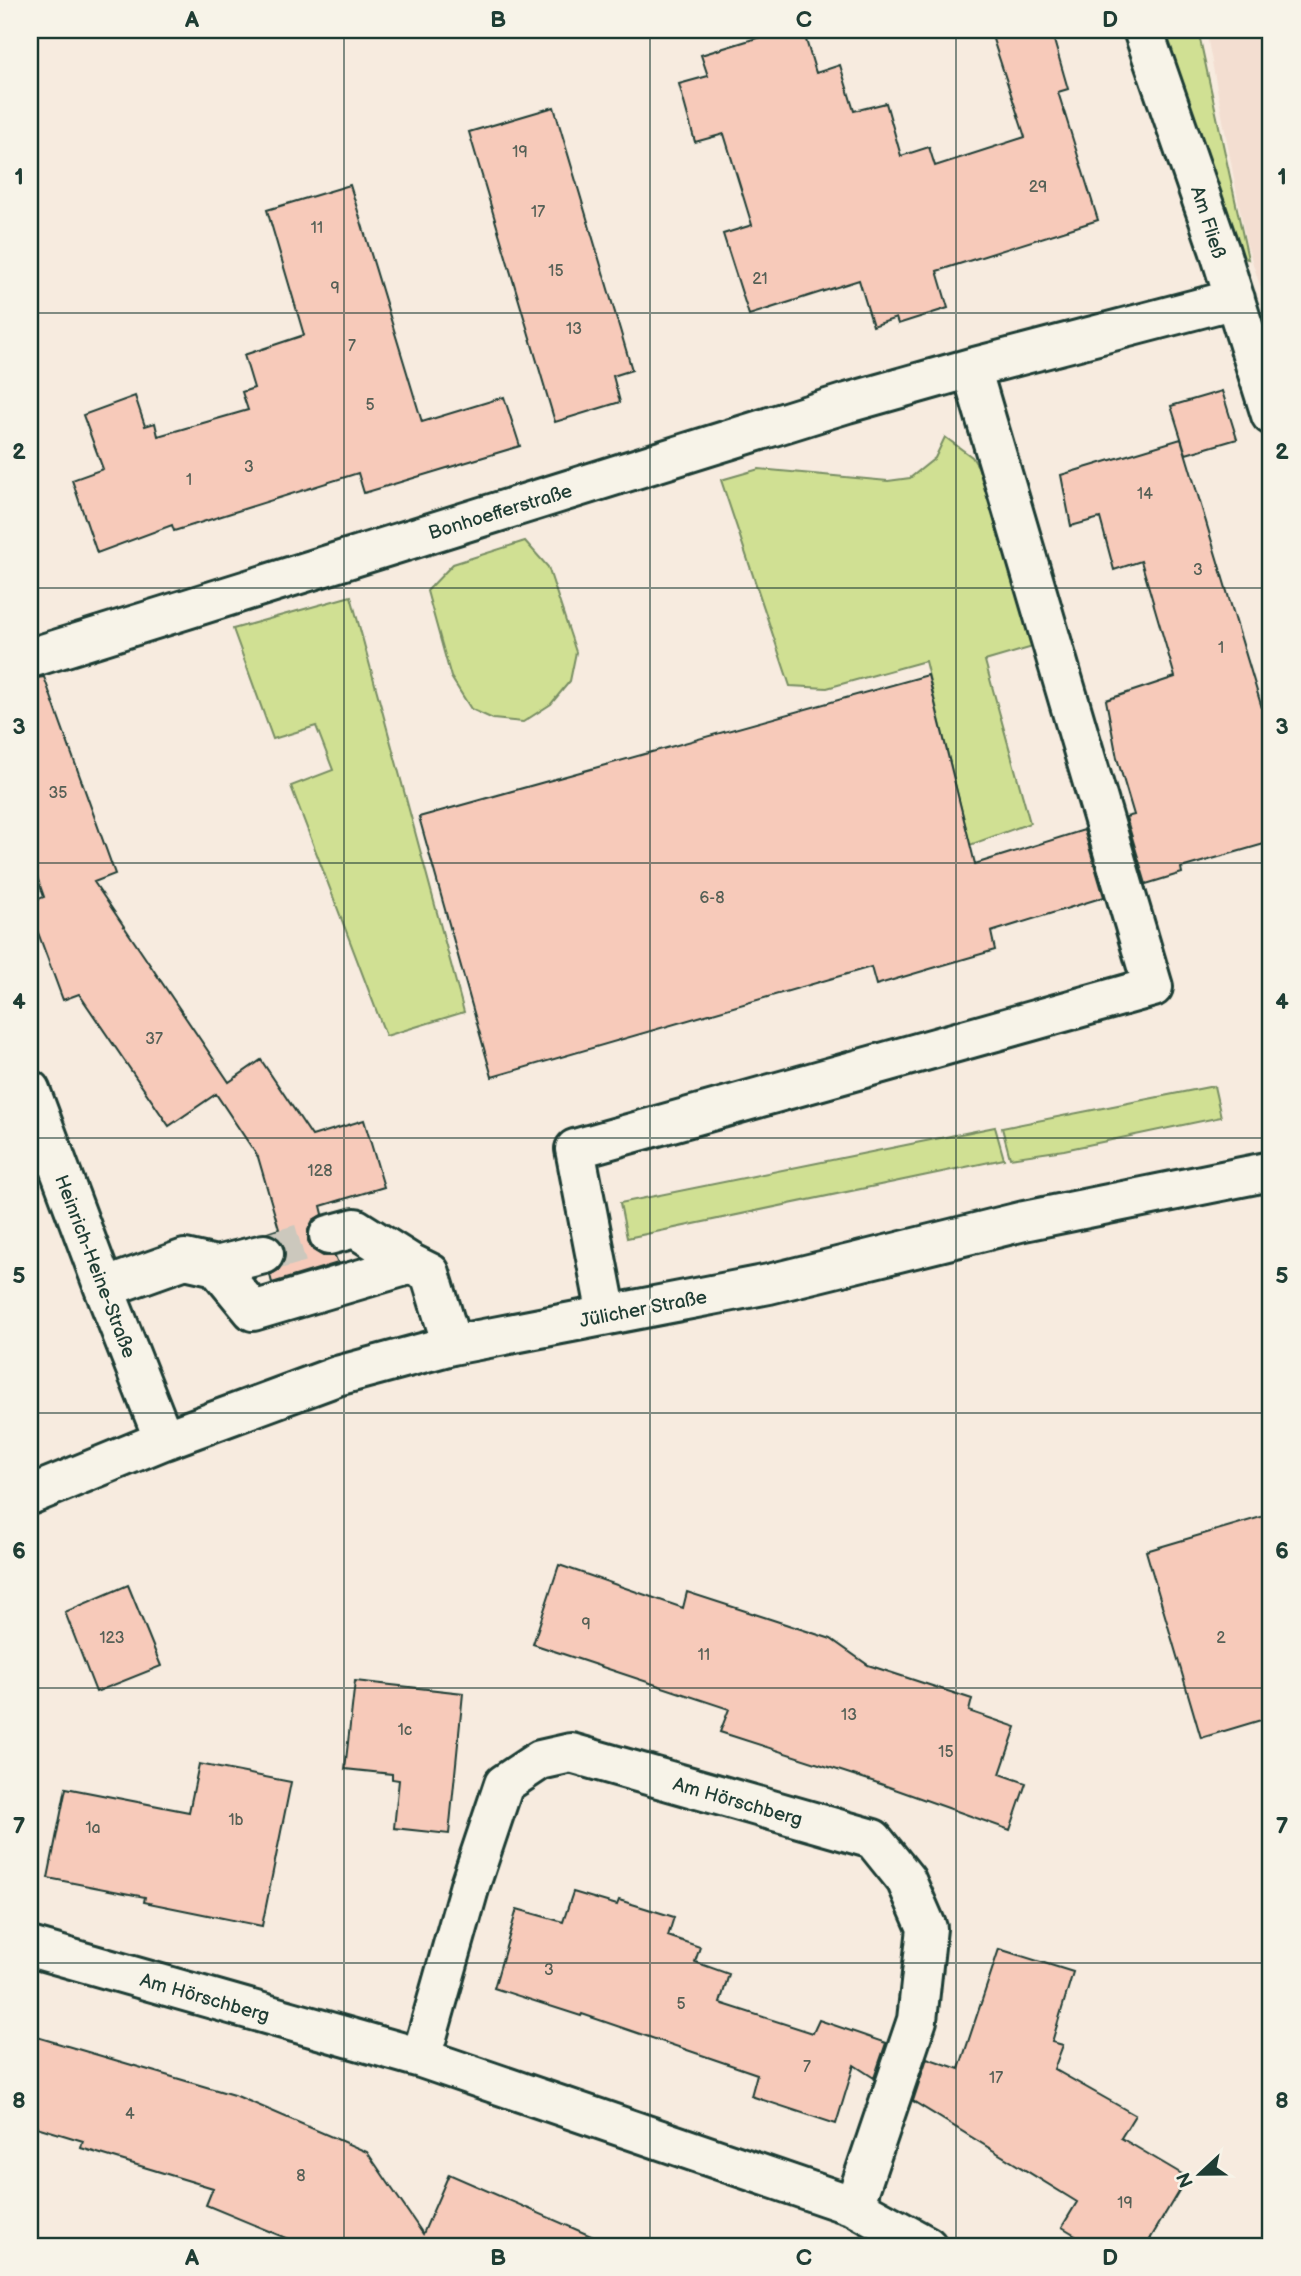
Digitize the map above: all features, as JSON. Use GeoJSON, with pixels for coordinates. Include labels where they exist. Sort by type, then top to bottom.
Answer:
{"type":"FeatureCollection","features":[{"type":"Feature","properties":{"kind":"street","name":"Am Fließ"},"geometry":{"type":"LineString","coordinates":[[1143,30],[1235,299],[1261,346],[1271,414]]}},
{"type":"Feature","properties":{"kind":"street","name":"Bonhoefferstraße"},"geometry":{"type":"LineString","coordinates":[[30,659],[847,403],[1235,299]]}},
{"type":"Feature","properties":{"kind":"street"},"geometry":{"type":"LineString","coordinates":[[607,1315],[575,1149],[1153,987],[971,368]]}},
{"type":"Feature","properties":{"kind":"street","name":"Heinrich-Heine-Straße"},"geometry":{"type":"LineString","coordinates":[[30,1090],[164,1440]]}},
{"type":"Feature","properties":{"kind":"street","name":"Jülicher Straße"},"geometry":{"type":"LineString","coordinates":[[30,1495],[164,1440],[337,1376],[452,1345],[769,1284],[1024,1221],[1271,1171]]}},
{"type":"Feature","properties":{"kind":"street"},"geometry":{"type":"LineString","coordinates":[[329,1235],[355,1228],[429,1273],[452,1345]]}},
{"type":"Feature","properties":{"kind":"street"},"geometry":{"type":"LineString","coordinates":[[104,1288],[185,1259],[216,1266],[264,1254]]}},
{"type":"Feature","properties":{"kind":"street"},"geometry":{"type":"LineString","coordinates":[[216,1266],[253,1311],[412,1264]]}},
{"type":"Feature","properties":{"kind":"street","name":"Am Hörschberg"},"geometry":{"type":"LineString","coordinates":[[421,2058],[470,1885],[504,1784],[540,1760],[571,1753],[873,1839],[906,1880],[927,1928],[917,2020],[854,2206]]}},
{"type":"Feature","properties":{"kind":"street","name":"Am Hörschberg"},"geometry":{"type":"LineString","coordinates":[[30,1947],[421,2058],[854,2206],[927,2246]]}},
{"type":"Feature","properties":{"kind":"shaded area"},"geometry":{"type":"Polygon","coordinates":[[[1206,30],[1271,30],[1271,320],[1246,242],[1206,30]]]}},
{"type":"Feature","properties":{"kind":"green space"},"geometry":{"type":"Polygon","coordinates":[[[1160,30],[1198,30],[1248,259],[1234,255],[1160,30]]]}},
{"type":"Feature","properties":{"kind":"green space"},"geometry":{"type":"Polygon","coordinates":[[[945,437],[972,457],[984,476],[1036,646],[985,661],[1030,823],[970,845],[925,661],[827,688],[790,686],[721,480],[759,469],[888,481],[910,478],[935,458],[945,437]]]}},
{"type":"Feature","properties":{"kind":"green space"},"geometry":{"type":"Polygon","coordinates":[[[525,541],[548,567],[576,652],[570,681],[551,704],[523,722],[493,719],[471,709],[451,677],[427,591],[453,564],[525,541]]]}},
{"type":"Feature","properties":{"kind":"green space"},"geometry":{"type":"Polygon","coordinates":[[[351,596],[464,1012],[386,1036],[291,786],[333,770],[316,726],[273,739],[233,629],[351,596]]]}},
{"type":"Feature","properties":{"kind":"green space"},"geometry":{"type":"Polygon","coordinates":[[[1214,1086],[1221,1117],[1064,1150],[1010,1158],[1002,1128],[1214,1086]]]}},
{"type":"Feature","properties":{"kind":"green space"},"geometry":{"type":"Polygon","coordinates":[[[995,1127],[1004,1159],[627,1238],[620,1203],[995,1127]]]}},
{"type":"Feature","properties":{"kind":"building"},"geometry":{"type":"Polygon","coordinates":[[[783,30],[803,30],[816,73],[840,65],[854,111],[886,103],[901,156],[929,147],[935,166],[1025,137],[990,30],[1051,30],[1068,89],[1058,92],[1098,220],[937,271],[948,308],[898,324],[896,318],[873,326],[859,280],[749,315],[723,234],[752,225],[724,134],[695,142],[679,84],[708,76],[701,55],[783,30]]]}},
{"type":"Feature","properties":{"kind":"building"},"geometry":{"type":"Polygon","coordinates":[[[554,107],[632,370],[613,376],[620,402],[555,422],[469,132],[554,107]]]}},
{"type":"Feature","properties":{"kind":"building"},"geometry":{"type":"Polygon","coordinates":[[[350,185],[422,422],[504,397],[520,446],[364,493],[358,473],[174,531],[172,525],[97,553],[72,480],[103,469],[83,415],[135,396],[145,426],[155,423],[158,436],[248,410],[242,392],[254,388],[244,355],[304,335],[267,210],[350,185]]]}},
{"type":"Feature","properties":{"kind":"building"},"geometry":{"type":"Polygon","coordinates":[[[1222,391],[1237,439],[1186,454],[1171,406],[1222,391]]]}},
{"type":"Feature","properties":{"kind":"building"},"geometry":{"type":"Polygon","coordinates":[[[1181,439],[1271,738],[1271,842],[1181,868],[1182,873],[1146,884],[1126,817],[1134,815],[1117,758],[1106,700],[1175,677],[1141,561],[1114,570],[1100,518],[1071,526],[1061,475],[1181,439]]]}},
{"type":"Feature","properties":{"kind":"building"},"geometry":{"type":"Polygon","coordinates":[[[928,675],[975,864],[1084,830],[1104,897],[991,932],[995,950],[876,985],[871,967],[492,1077],[419,817],[928,675]]]}},
{"type":"Feature","properties":{"kind":"building"},"geometry":{"type":"Polygon","coordinates":[[[44,677],[115,874],[94,882],[229,1082],[261,1060],[312,1136],[364,1120],[384,1187],[321,1206],[323,1214],[313,1220],[308,1230],[308,1241],[313,1250],[323,1256],[335,1256],[338,1263],[272,1283],[270,1275],[280,1269],[285,1261],[285,1248],[279,1238],[267,1233],[279,1229],[258,1157],[216,1094],[169,1126],[79,994],[63,1000],[30,911],[30,902],[44,897],[30,857],[30,679],[44,677]]]}},
{"type":"Feature","properties":{"kind":"building"},"geometry":{"type":"Polygon","coordinates":[[[1271,1514],[1271,1717],[1201,1738],[1146,1551],[1271,1514]]]}},
{"type":"Feature","properties":{"kind":"building"},"geometry":{"type":"Polygon","coordinates":[[[559,1565],[683,1608],[687,1592],[831,1639],[868,1665],[972,1699],[969,1711],[1016,1727],[1000,1774],[1026,1783],[1010,1830],[875,1782],[720,1732],[729,1709],[533,1644],[559,1565]]]}},
{"type":"Feature","properties":{"kind":"building"},"geometry":{"type":"Polygon","coordinates":[[[128,1585],[161,1666],[96,1692],[65,1612],[128,1585]]]}},
{"type":"Feature","properties":{"kind":"building"},"geometry":{"type":"Polygon","coordinates":[[[355,1681],[463,1693],[449,1834],[394,1828],[399,1780],[392,1779],[392,1774],[345,1769],[355,1681]]]}},
{"type":"Feature","properties":{"kind":"building"},"geometry":{"type":"Polygon","coordinates":[[[199,1764],[291,1782],[262,1926],[144,1902],[145,1897],[48,1878],[66,1788],[189,1812],[199,1764]]]}},
{"type":"Feature","properties":{"kind":"building"},"geometry":{"type":"Polygon","coordinates":[[[573,1892],[617,1905],[619,1900],[674,1917],[668,1936],[700,1947],[695,1962],[729,1974],[720,2003],[813,2033],[819,2020],[886,2043],[874,2078],[854,2065],[836,2124],[751,2096],[757,2074],[582,2014],[581,2016],[494,1988],[517,1909],[563,1922],[573,1892]]]}},
{"type":"Feature","properties":{"kind":"building"},"geometry":{"type":"Polygon","coordinates":[[[999,1949],[1073,1972],[1052,2042],[1063,2045],[1054,2069],[1135,2115],[1121,2138],[1187,2177],[1146,2246],[1094,2246],[1062,2227],[1077,2202],[913,2101],[927,2058],[959,2069],[999,1949]]]}},
{"type":"Feature","properties":{"kind":"building"},"geometry":{"type":"Polygon","coordinates":[[[30,2035],[237,2096],[367,2152],[423,2234],[449,2174],[614,2246],[305,2246],[206,2205],[213,2188],[81,2148],[83,2141],[30,2125],[30,2035]]]}},
{"type":"Feature","properties":{"kind":"tunnel"},"geometry":{"type":"LineString","coordinates":[[264,1254],[329,1235]]}}]}
